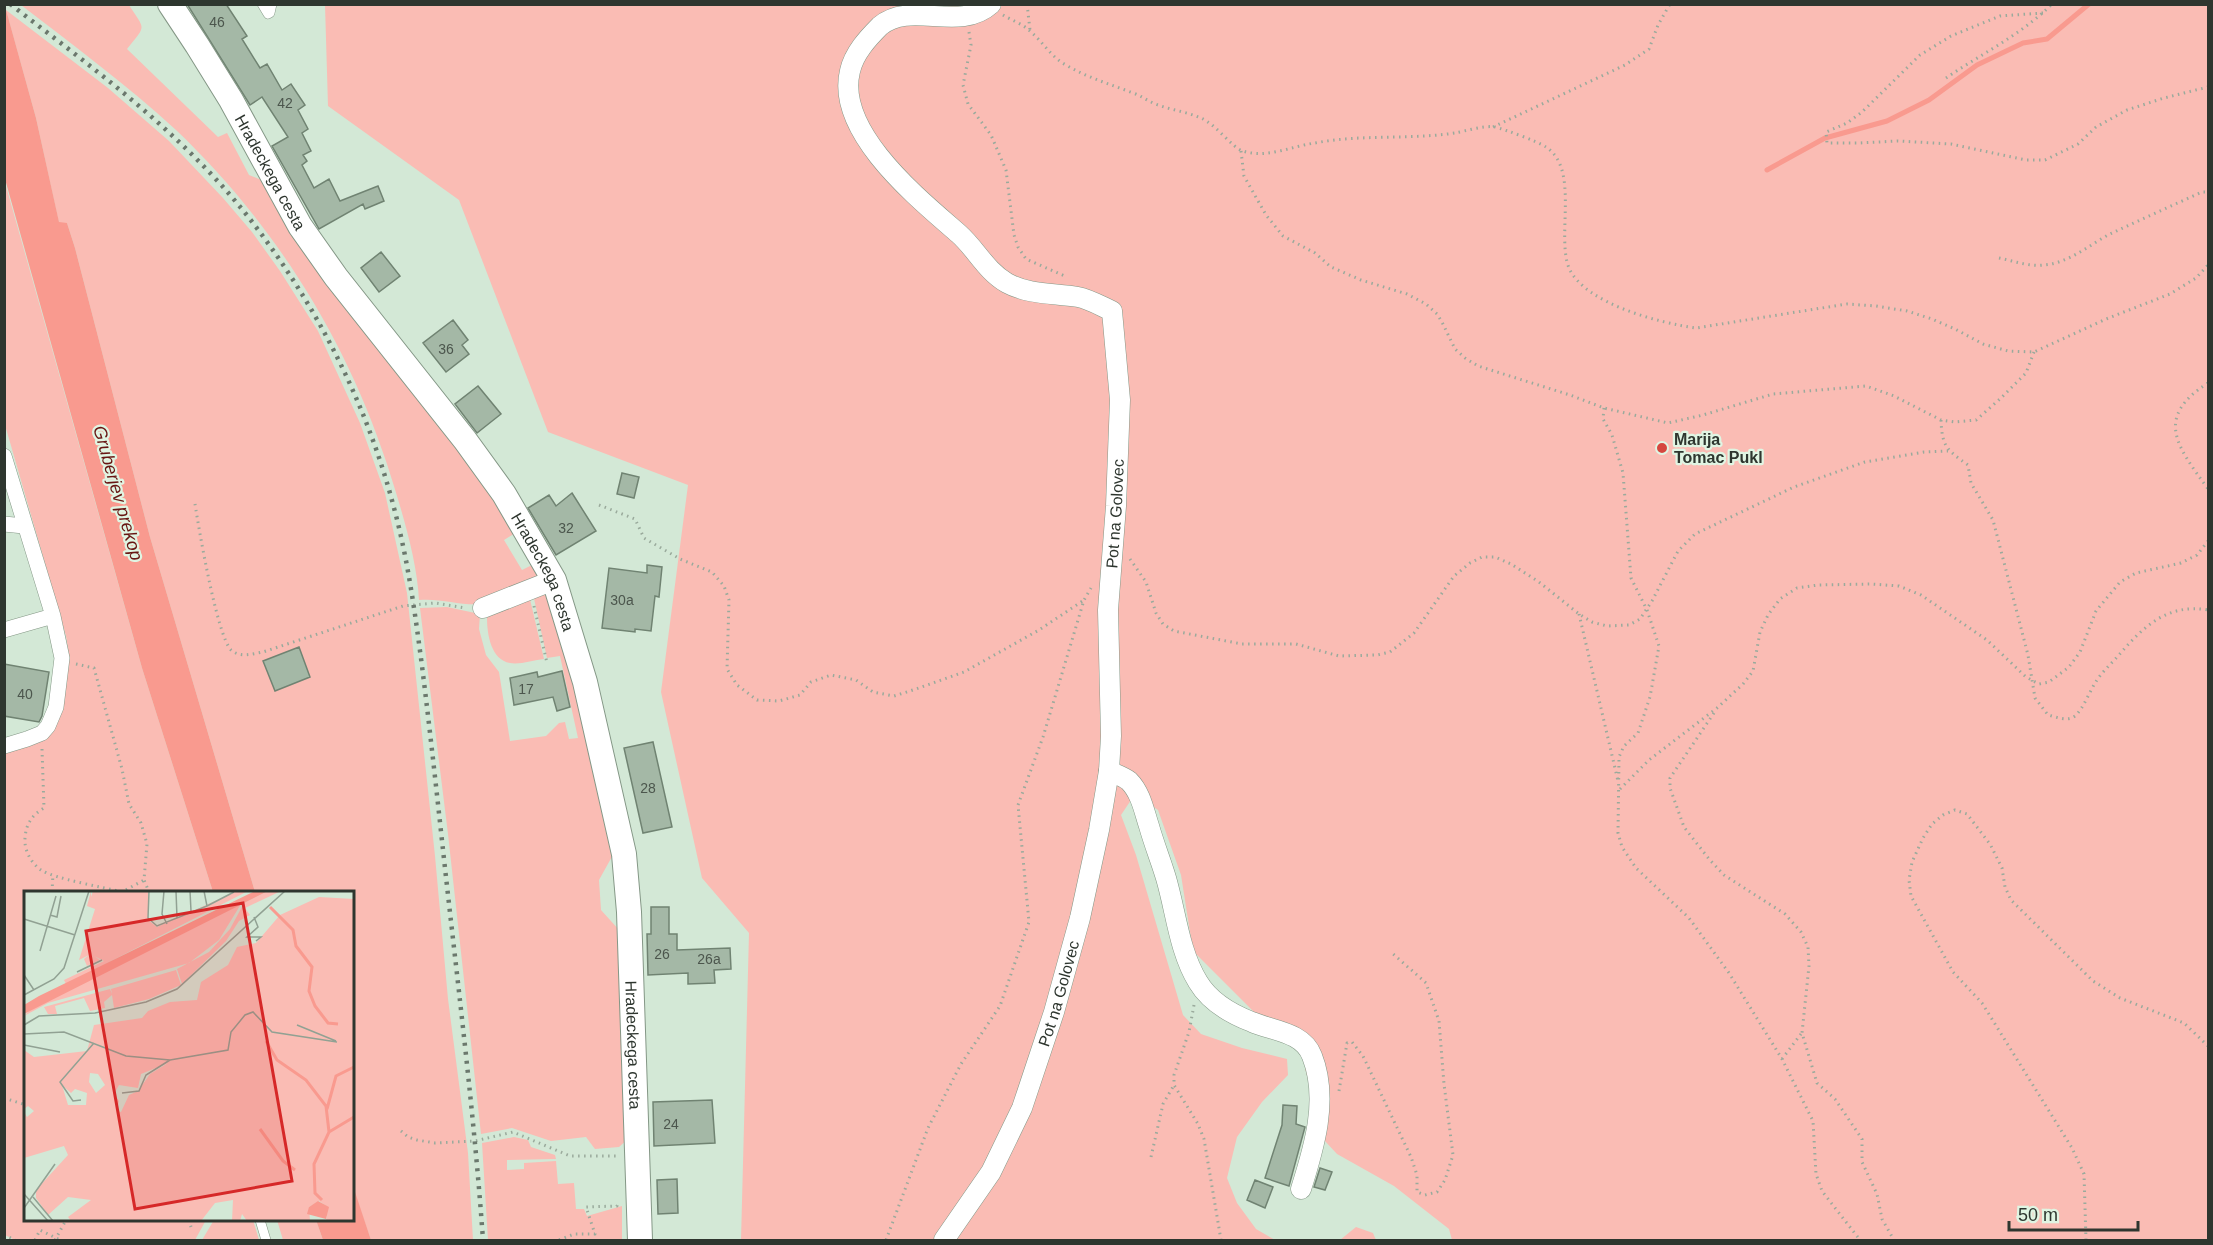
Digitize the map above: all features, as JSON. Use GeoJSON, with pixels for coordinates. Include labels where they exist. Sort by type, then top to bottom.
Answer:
{"type":"FeatureCollection","features":[{"type":"Feature","properties":{"kind":"street","name":"Hradeckega cesta"},"geometry":{"type":"LineString","coordinates":[[170,4],[215,73],[284,200],[306,234],[336,277],[465,440],[504,494],[554,580],[583,673],[624,854],[629,912],[640,1240]]}},
{"type":"Feature","properties":{"kind":"street","name":"Pot na Golovec"},"geometry":{"type":"LineString","coordinates":[[944,1240],[991,1172],[1022,1108],[1054,1012],[1080,918],[1099,830],[1109,771],[1111,736],[1108,610],[1116,506],[1120,400],[1112,311],[1079,297],[1033,292],[1006,283],[981,262],[962,237],[909,190],[862,135],[848,95],[850,69],[864,43],[882,23],[899,13],[923,12],[964,17],[990,6]]}},
{"type":"Feature","properties":{"kind":"street"},"geometry":{"type":"LineString","coordinates":[[4,456],[53,616],[62,661],[56,707],[52,719],[42,733],[4,746]]}},
{"type":"Feature","properties":{"kind":"street"},"geometry":{"type":"LineString","coordinates":[[4,525],[24,526]]}},
{"type":"Feature","properties":{"kind":"street"},"geometry":{"type":"LineString","coordinates":[[483,608],[554,580]]}},
{"type":"Feature","properties":{"kind":"street"},"geometry":{"type":"LineString","coordinates":[[4,630],[53,616]]}},
{"type":"Feature","properties":{"kind":"street"},"geometry":{"type":"LineString","coordinates":[[1109,771],[1128,780],[1139,794],[1166,875],[1185,956],[1198,983],[1222,1007],[1253,1023],[1296,1037],[1304,1042],[1312,1053],[1317,1069],[1318,1128],[1312,1157],[1301,1189]]}},
{"type":"Feature","properties":{"kind":"lane"},"geometry":{"type":"LineString","coordinates":[[261,4],[268,14],[272,4]]}},
{"type":"Feature","properties":{"kind":"lane"},"geometry":{"type":"LineString","coordinates":[[260,1221],[266,1240]]}},
{"type":"Feature","properties":{"kind":"path"},"geometry":{"type":"LineString","coordinates":[[1028,4],[1030,30]]}},
{"type":"Feature","properties":{"kind":"path"},"geometry":{"type":"LineString","coordinates":[[990,6],[1030,30],[1041,45],[1064,64],[1094,80],[1156,104],[1202,118],[1218,128],[1241,151],[1274,152],[1315,142],[1343,139],[1426,138],[1493,127],[1625,65],[1649,49],[1658,24],[1670,4]]}},
{"type":"Feature","properties":{"kind":"path"},"geometry":{"type":"LineString","coordinates":[[1946,78],[1987,50],[2019,32],[2052,4]]}},
{"type":"Feature","properties":{"kind":"path"},"geometry":{"type":"LineString","coordinates":[[2043,13],[2000,16],[1951,36],[1920,55],[1862,112],[1847,123],[1826,132],[1827,143],[1898,141],[1951,144],[2026,160],[2045,160],[2078,144],[2096,127],[2127,110],[2208,87]]}},
{"type":"Feature","properties":{"kind":"path"},"geometry":{"type":"LineString","coordinates":[[968,26],[971,45],[963,85],[968,104],[991,135],[1006,170],[1014,235],[1018,247],[1026,259],[1036,265],[1063,274],[1076,284],[1079,297]]}},
{"type":"Feature","properties":{"kind":"path"},"geometry":{"type":"LineString","coordinates":[[1493,127],[1546,147],[1554,155],[1561,169],[1569,266],[1577,281],[1588,291],[1609,302],[1676,326],[1696,328],[1847,304],[1876,306],[1907,311],[1955,329],[1983,344],[2008,351],[2034,352],[2106,319],[2170,294],[2196,278],[2208,265]]}},
{"type":"Feature","properties":{"kind":"path"},"geometry":{"type":"LineString","coordinates":[[1241,151],[1244,176],[1266,215],[1283,236],[1315,254],[1331,267],[1361,280],[1407,294],[1426,304],[1437,314],[1455,349],[1478,366],[1604,408],[1668,423],[1773,394],[1866,386],[1894,396],[1941,420],[1955,422],[1976,420],[2026,373],[2034,352]]}},
{"type":"Feature","properties":{"kind":"path"},"geometry":{"type":"LineString","coordinates":[[1999,258],[2027,265],[2045,265],[2064,260],[2109,235],[2202,192],[2208,192]]}},
{"type":"Feature","properties":{"kind":"path"},"geometry":{"type":"LineString","coordinates":[[2208,383],[2197,390],[2179,408],[2175,420],[2176,432],[2184,454],[2208,489]]}},
{"type":"Feature","properties":{"kind":"path"},"geometry":{"type":"LineString","coordinates":[[1604,408],[1603,419],[1612,435],[1623,474],[1630,578],[1647,610],[1659,646],[1650,697],[1638,733],[1624,746],[1619,757],[1618,832],[1622,847],[1636,868],[1689,918],[1729,973],[1782,1059],[1813,1121],[1816,1174],[1822,1191],[1860,1240]]}},
{"type":"Feature","properties":{"kind":"path"},"geometry":{"type":"LineString","coordinates":[[1941,420],[1941,433],[1948,451],[1968,465],[1971,483],[1994,520],[2028,655],[2036,698],[2048,716],[2066,719],[2075,715],[2098,679],[2141,630],[2156,620],[2178,610],[2199,608],[2208,610]]}},
{"type":"Feature","properties":{"kind":"path"},"geometry":{"type":"LineString","coordinates":[[1127,554],[1146,582],[1156,613],[1163,624],[1174,632],[1242,644],[1296,644],[1339,656],[1377,655],[1390,652],[1414,633],[1454,576],[1482,557],[1495,557],[1511,564],[1539,582],[1579,614],[1607,626],[1629,626],[1640,619],[1647,610],[1678,551],[1695,534],[1794,487],[1864,462],[1924,452],[1948,451]]}},
{"type":"Feature","properties":{"kind":"path"},"geometry":{"type":"LineString","coordinates":[[195,504],[208,573],[223,631],[230,648],[243,655],[263,652],[403,606],[435,603],[483,608]]}},
{"type":"Feature","properties":{"kind":"path"},"geometry":{"type":"LineString","coordinates":[[599,505],[635,519],[644,538],[680,559],[712,572],[724,586],[729,600],[727,669],[737,685],[757,700],[779,701],[800,695],[811,682],[831,675],[856,680],[873,692],[894,696],[964,672],[1039,630],[1084,600]]}},
{"type":"Feature","properties":{"kind":"path"},"geometry":{"type":"LineString","coordinates":[[1620,789],[1649,760],[1717,708],[1753,671],[1760,632],[1768,615],[1780,599],[1797,588],[1818,585],[1899,585],[1921,595],[1988,640],[2033,682],[2039,684],[2049,682],[2069,667],[2080,652],[2096,611],[2120,582],[2136,573],[2181,563],[2197,555],[2208,541]]}},
{"type":"Feature","properties":{"kind":"path"},"geometry":{"type":"LineString","coordinates":[[886,1240],[928,1128],[961,1064],[1000,1006],[1029,922],[1018,805],[1050,714],[1084,600],[1095,579]]}},
{"type":"Feature","properties":{"kind":"path"},"geometry":{"type":"LineString","coordinates":[[531,590],[547,663]]}},
{"type":"Feature","properties":{"kind":"path"},"geometry":{"type":"LineString","coordinates":[[1579,614],[1620,789]]}},
{"type":"Feature","properties":{"kind":"path"},"geometry":{"type":"LineString","coordinates":[[62,661],[94,668],[122,769],[129,804],[141,823],[147,844],[144,880],[149,891]]}},
{"type":"Feature","properties":{"kind":"path"},"geometry":{"type":"LineString","coordinates":[[1717,708],[1670,778],[1670,788],[1684,827],[1724,875],[1785,914],[1801,932],[1808,947],[1809,966],[1802,1033],[1817,1083],[1835,1099],[1862,1139],[1862,1162],[1877,1194],[1882,1219],[1894,1240]]}},
{"type":"Feature","properties":{"kind":"path"},"geometry":{"type":"LineString","coordinates":[[42,733],[44,808],[30,820],[25,831],[24,843],[27,854],[40,869],[118,891]]}},
{"type":"Feature","properties":{"kind":"path"},"geometry":{"type":"LineString","coordinates":[[2086,1240],[2084,1174],[2072,1148],[1982,1003],[1953,972],[1911,896],[1909,880],[1912,862],[1932,824],[1943,815],[1955,810],[1966,814],[1990,844],[2001,868],[2005,887],[2011,900],[2094,981],[2120,998],[2184,1023],[2208,1046]]}},
{"type":"Feature","properties":{"kind":"path"},"geometry":{"type":"LineString","coordinates":[[52,891],[53,874]]}},
{"type":"Feature","properties":{"kind":"path"},"geometry":{"type":"LineString","coordinates":[[124,891],[144,880]]}},
{"type":"Feature","properties":{"kind":"path"},"geometry":{"type":"LineString","coordinates":[[1339,1093],[1347,1043],[1352,1042],[1363,1056],[1411,1157],[1417,1175],[1417,1192],[1425,1195],[1437,1191],[1445,1180],[1453,1155],[1439,1021],[1426,983],[1391,952]]}},
{"type":"Feature","properties":{"kind":"path"},"geometry":{"type":"LineString","coordinates":[[1151,1157],[1163,1104],[1174,1085],[1174,1075],[1189,1032],[1198,983]]}},
{"type":"Feature","properties":{"kind":"path"},"geometry":{"type":"LineString","coordinates":[[1782,1059],[1802,1033]]}},
{"type":"Feature","properties":{"kind":"path"},"geometry":{"type":"LineString","coordinates":[[1174,1085],[1198,1124],[1204,1139],[1221,1240]]}},
{"type":"Feature","properties":{"kind":"path"},"geometry":{"type":"LineString","coordinates":[[4,1098],[24,1104]]}},
{"type":"Feature","properties":{"kind":"path"},"geometry":{"type":"LineString","coordinates":[[401,1131],[408,1137],[435,1143],[475,1141],[513,1132],[570,1156],[638,1155]]}},
{"type":"Feature","properties":{"kind":"path"},"geometry":{"type":"LineString","coordinates":[[559,1240],[574,1233],[595,1234],[586,1207],[617,1206]]}},
{"type":"Feature","properties":{"kind":"path"},"geometry":{"type":"LineString","coordinates":[[35,1240],[40,1230],[57,1240],[66,1221]]}},
{"type":"Feature","properties":{"kind":"path"},"geometry":{"type":"LineString","coordinates":[[189,1221],[191,1227]]}},
{"type":"Feature","properties":{"kind":"path"},"geometry":{"type":"LineString","coordinates":[[4,1235],[15,1240]]}},
{"type":"Feature","properties":{"kind":"shaded area"},"geometry":{"type":"Polygon","coordinates":[[[21,5],[129,5],[139,19],[142,28],[127,49],[218,137],[227,133],[249,175],[264,181],[517,532],[504,540],[522,570],[532,565],[539,580],[482,604],[419,600],[407,532],[373,424],[338,346],[295,273],[245,204],[186,140],[119,81],[21,5]]]}},
{"type":"Feature","properties":{"kind":"shaded area"},"geometry":{"type":"Polygon","coordinates":[[[325,5],[2208,5],[2208,1240],[1452,1240],[1449,1229],[1394,1186],[1337,1154],[1324,1140],[1305,1068],[1309,1039],[1261,1019],[1193,951],[1181,875],[1158,810],[1135,794],[1121,815],[1136,855],[1183,1015],[1201,1034],[1242,1048],[1287,1059],[1288,1075],[1262,1102],[1237,1137],[1227,1178],[1237,1203],[1256,1229],[1275,1240],[741,1240],[749,933],[702,878],[661,692],[688,485],[548,432],[459,200],[328,106],[325,5]]]}},
{"type":"Feature","properties":{"kind":"shaded area"},"geometry":{"type":"Polygon","coordinates":[[[6,10],[108,88],[169,141],[223,198],[252,232],[280,271],[318,331],[360,423],[385,493],[407,593],[448,999],[468,1153],[473,1240],[371,1240],[354,1192],[354,891],[255,891],[150,537],[75,248],[67,223],[59,223],[36,118],[6,10]]]}},
{"type":"Feature","properties":{"kind":"shaded area"},"geometry":{"type":"Polygon","coordinates":[[[4,179],[142,668],[213,891],[24,891],[24,1221],[205,1221],[195,1240],[15,1240],[5,1235],[5,751],[39,740],[68,649],[5,425],[4,179]]]}},
{"type":"Feature","properties":{"kind":"shaded area"},"geometry":{"type":"Polygon","coordinates":[[[545,590],[567,647],[614,853],[599,880],[601,910],[620,931],[629,1138],[619,1147],[595,1149],[586,1137],[551,1141],[512,1128],[481,1134],[420,608],[447,607],[480,614],[479,629],[486,655],[499,672],[510,741],[546,736],[559,723],[565,722],[569,739],[578,738],[560,656],[547,658],[533,594],[545,590]]]}},
{"type":"Feature","properties":{"kind":"shaded area"},"geometry":{"type":"Polygon","coordinates":[[[529,595],[544,659],[510,663],[498,657],[494,652],[487,618],[492,611],[529,595]]]}},
{"type":"Feature","properties":{"kind":"shaded area"},"geometry":{"type":"Polygon","coordinates":[[[514,1137],[528,1140],[531,1147],[555,1155],[556,1159],[507,1160],[507,1170],[524,1169],[524,1163],[556,1161],[558,1184],[574,1183],[576,1209],[584,1209],[587,1216],[622,1206],[622,1240],[488,1240],[482,1143],[514,1137]]]}},
{"type":"Feature","properties":{"kind":"shaded area"},"geometry":{"type":"Polygon","coordinates":[[[213,1221],[253,1221],[259,1240],[202,1240],[213,1221]]]}},
{"type":"Feature","properties":{"kind":"shaded area"},"geometry":{"type":"Polygon","coordinates":[[[277,1221],[316,1221],[323,1240],[283,1240],[277,1221]]]}},
{"type":"Feature","properties":{"kind":"shaded area"},"geometry":{"type":"Polygon","coordinates":[[[1356,1227],[1373,1233],[1376,1240],[1340,1240],[1356,1227]]]}},
{"type":"Feature","properties":{"kind":"water","name":"Gruberjev prekop"},"geometry":{"type":"Polygon","coordinates":[[[5,6],[36,118],[59,222],[67,223],[75,248],[150,537],[255,891],[213,891],[142,668],[5,179],[5,6]]]}},
{"type":"Feature","properties":{"kind":"water"},"geometry":{"type":"Polygon","coordinates":[[[354,1189],[371,1240],[323,1240],[316,1221],[354,1221],[354,1189]]]}},
{"type":"Feature","properties":{"kind":"building"},"geometry":{"type":"Polygon","coordinates":[[[187,4],[226,4],[247,36],[242,39],[260,68],[267,64],[282,90],[291,84],[305,105],[298,110],[308,129],[302,133],[311,151],[303,155],[307,161],[302,165],[314,188],[329,179],[340,201],[378,186],[384,201],[365,209],[363,204],[319,229],[272,146],[288,137],[262,97],[250,105],[187,4]]]}},
{"type":"Feature","properties":{"kind":"building"},"geometry":{"type":"Polygon","coordinates":[[[381,252],[400,276],[379,292],[361,268],[381,252]]]}},
{"type":"Feature","properties":{"kind":"building"},"geometry":{"type":"Polygon","coordinates":[[[453,320],[468,340],[462,345],[469,354],[446,372],[423,343],[453,320]]]}},
{"type":"Feature","properties":{"kind":"building"},"geometry":{"type":"Polygon","coordinates":[[[478,386],[501,414],[477,433],[455,404],[478,386]]]}},
{"type":"Feature","properties":{"kind":"building"},"geometry":{"type":"Polygon","coordinates":[[[622,473],[639,477],[634,498],[617,494],[622,473]]]}},
{"type":"Feature","properties":{"kind":"building"},"geometry":{"type":"Polygon","coordinates":[[[572,493],[596,531],[556,555],[528,508],[549,495],[556,506],[572,493]]]}},
{"type":"Feature","properties":{"kind":"building"},"geometry":{"type":"Polygon","coordinates":[[[647,565],[662,567],[659,597],[655,596],[651,631],[635,629],[635,632],[602,628],[609,568],[647,573],[647,565]]]}},
{"type":"Feature","properties":{"kind":"building"},"geometry":{"type":"Polygon","coordinates":[[[299,647],[310,677],[275,691],[263,661],[299,647]]]}},
{"type":"Feature","properties":{"kind":"building"},"geometry":{"type":"Polygon","coordinates":[[[4,664],[49,672],[39,722],[4,716],[4,664]]]}},
{"type":"Feature","properties":{"kind":"building"},"geometry":{"type":"Polygon","coordinates":[[[562,671],[570,707],[557,711],[553,697],[514,705],[510,678],[537,672],[538,677],[562,671]]]}},
{"type":"Feature","properties":{"kind":"building"},"geometry":{"type":"Polygon","coordinates":[[[653,742],[672,827],[643,833],[624,748],[653,742]]]}},
{"type":"Feature","properties":{"kind":"building"},"geometry":{"type":"Polygon","coordinates":[[[651,907],[669,907],[669,934],[677,934],[677,950],[730,948],[731,969],[714,970],[715,983],[688,984],[688,973],[648,975],[647,934],[651,934],[651,907]]]}},
{"type":"Feature","properties":{"kind":"building"},"geometry":{"type":"Polygon","coordinates":[[[712,1100],[715,1143],[654,1146],[653,1102],[712,1100]]]}},
{"type":"Feature","properties":{"kind":"building"},"geometry":{"type":"Polygon","coordinates":[[[1283,1105],[1297,1106],[1296,1124],[1305,1127],[1289,1186],[1265,1178],[1282,1125],[1283,1105]]]}},
{"type":"Feature","properties":{"kind":"building"},"geometry":{"type":"Polygon","coordinates":[[[1320,1168],[1332,1172],[1325,1190],[1314,1187],[1320,1168]]]}},
{"type":"Feature","properties":{"kind":"building"},"geometry":{"type":"Polygon","coordinates":[[[677,1179],[678,1213],[658,1214],[657,1180],[677,1179]]]}},
{"type":"Feature","properties":{"kind":"building"},"geometry":{"type":"Polygon","coordinates":[[[1255,1180],[1273,1187],[1265,1208],[1247,1200],[1255,1180]]]}},
{"type":"Feature","properties":{"kind":"waterway"},"geometry":{"type":"LineString","coordinates":[[1767,170],[1825,138],[1887,121],[1929,100],[1977,65],[2023,43],[2047,39],[2089,4]]}},
{"type":"Feature","properties":{"kind":"railway"},"geometry":{"type":"LineString","coordinates":[[10,4],[139,106],[170,133],[227,191],[277,255],[299,289],[338,358],[370,432],[399,528],[417,626],[465,1050],[483,1240]]}},
{"type":"Feature","properties":{"kind":"place","name":"Marija Tomac Pukl"},"geometry":{"type":"Point","coordinates":[1662,448]}}]}
